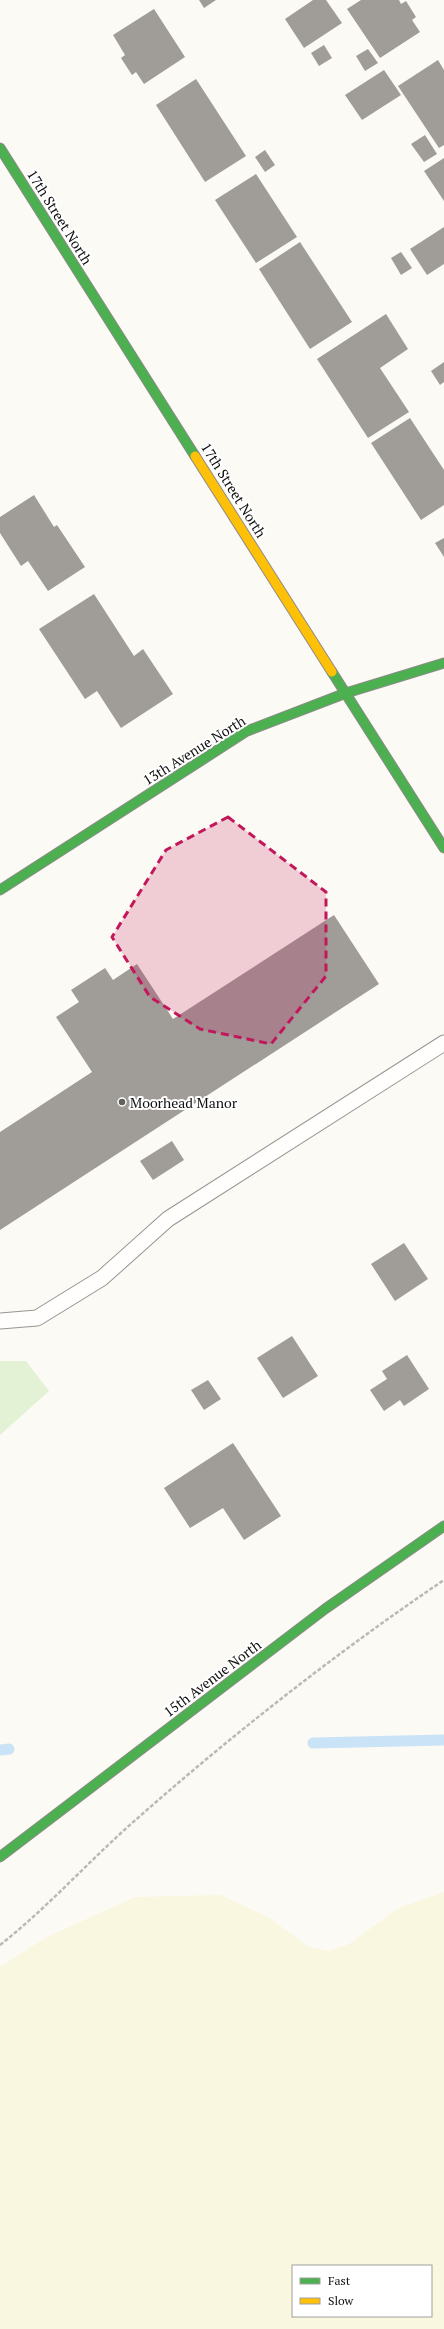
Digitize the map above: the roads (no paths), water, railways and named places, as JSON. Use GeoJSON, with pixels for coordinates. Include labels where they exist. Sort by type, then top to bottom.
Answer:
{"type":"FeatureCollection","features":[{"type":"Feature","properties":{"kind":"street","name":"17th Street North"},"geometry":{"type":"LineString","coordinates":[[0,148],[444,848]]}},
{"type":"Feature","properties":{"kind":"street","name":"13th Avenue North"},"geometry":{"type":"LineString","coordinates":[[0,890],[247,731],[346,693],[444,663]]}},
{"type":"Feature","properties":{"kind":"street","name":"15th Avenue North"},"geometry":{"type":"LineString","coordinates":[[0,1857],[325,1609],[444,1526]]}},
{"type":"Feature","properties":{"kind":"lane"},"geometry":{"type":"LineString","coordinates":[[0,1321],[37,1318],[102,1278],[168,1219],[444,1043]]}},
{"type":"Feature","properties":{"kind":"waterway"},"geometry":{"type":"LineString","coordinates":[[313,1743],[444,1740]]}},
{"type":"Feature","properties":{"kind":"waterway"},"geometry":{"type":"LineString","coordinates":[[0,1750],[9,1749]]}},
{"type":"Feature","properties":{"kind":"place","name":"Moorhead Manor"},"geometry":{"type":"Point","coordinates":[122,1102]}}]}
